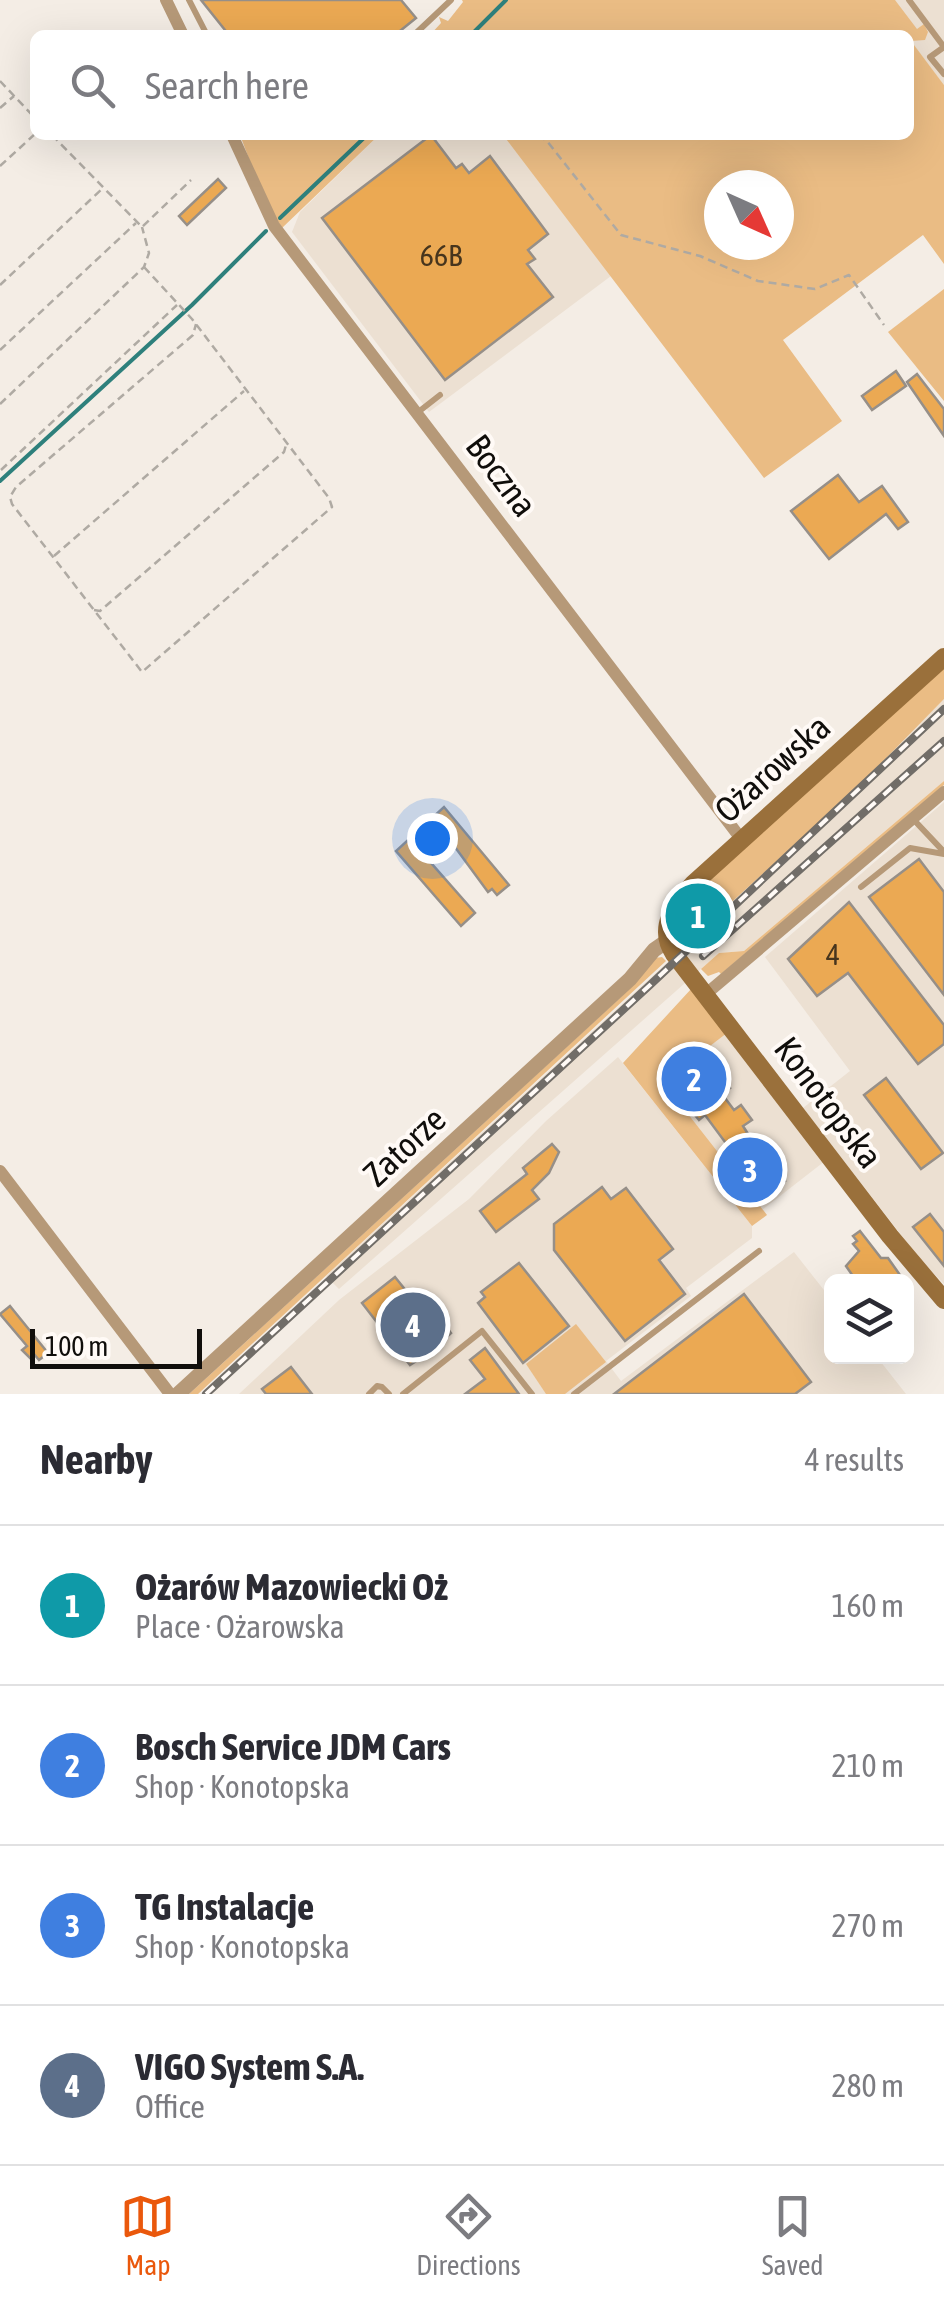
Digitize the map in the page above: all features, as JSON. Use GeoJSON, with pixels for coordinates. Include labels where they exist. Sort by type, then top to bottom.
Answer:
{"type":"FeatureCollection","features":[{"type":"Feature","properties":{"kind":"main road","name":"Ożarowska"},"geometry":{"type":"LineString","coordinates":[[667,941],[668,920],[677,902],[944,657]]}},
{"type":"Feature","properties":{"kind":"main road","name":"Konotopska"},"geometry":{"type":"LineString","coordinates":[[667,941],[670,950],[890,1236],[944,1300]]}},
{"type":"Feature","properties":{"kind":"street"},"geometry":{"type":"LineString","coordinates":[[166,0],[181,30]]}},
{"type":"Feature","properties":{"kind":"street","name":"Boczna"},"geometry":{"type":"LineString","coordinates":[[234,140],[274,226],[742,840]]}},
{"type":"Feature","properties":{"kind":"street"},"geometry":{"type":"LineString","coordinates":[[706,994],[944,792]]}},
{"type":"Feature","properties":{"kind":"street","name":"Zatorze"},"geometry":{"type":"LineString","coordinates":[[178,1394],[630,980],[654,950],[667,941]]}},
{"type":"Feature","properties":{"kind":"street"},"geometry":{"type":"LineString","coordinates":[[0,1171],[170,1394]]}},
{"type":"Feature","properties":{"kind":"lane"},"geometry":{"type":"LineString","coordinates":[[189,0],[204,30]]}},
{"type":"Feature","properties":{"kind":"lane"},"geometry":{"type":"LineString","coordinates":[[419,30],[451,0]]}},
{"type":"Feature","properties":{"kind":"lane"},"geometry":{"type":"LineString","coordinates":[[909,0],[944,46],[930,56],[944,74]]}},
{"type":"Feature","properties":{"kind":"lane"},"geometry":{"type":"LineString","coordinates":[[417,413],[440,395]]}},
{"type":"Feature","properties":{"kind":"lane"},"geometry":{"type":"LineString","coordinates":[[912,818],[944,853]]}},
{"type":"Feature","properties":{"kind":"lane"},"geometry":{"type":"LineString","coordinates":[[861,887],[910,848],[944,853]]}},
{"type":"Feature","properties":{"kind":"lane"},"geometry":{"type":"LineString","coordinates":[[574,1394],[759,1250]]}},
{"type":"Feature","properties":{"kind":"lane"},"geometry":{"type":"LineString","coordinates":[[403,1394],[482,1331],[532,1394]]}},
{"type":"Feature","properties":{"kind":"lane"},"geometry":{"type":"LineString","coordinates":[[369,1394],[377,1386],[389,1394]]}},
{"type":"Feature","properties":{"kind":"path"},"geometry":{"type":"LineString","coordinates":[[0,81],[30,113]]}},
{"type":"Feature","properties":{"kind":"path"},"geometry":{"type":"LineString","coordinates":[[0,108],[14,96]]}},
{"type":"Feature","properties":{"kind":"path"},"geometry":{"type":"LineString","coordinates":[[0,166],[30,139]]}},
{"type":"Feature","properties":{"kind":"path"},"geometry":{"type":"LineString","coordinates":[[0,404],[144,267],[149,254],[142,227],[57,140]]}},
{"type":"Feature","properties":{"kind":"path"},"geometry":{"type":"LineString","coordinates":[[546,140],[622,234],[700,256],[758,282],[815,290],[849,276],[884,324]]}},
{"type":"Feature","properties":{"kind":"path"},"geometry":{"type":"LineString","coordinates":[[142,227],[191,180]]}},
{"type":"Feature","properties":{"kind":"path"},"geometry":{"type":"LineString","coordinates":[[0,285],[104,188]]}},
{"type":"Feature","properties":{"kind":"path"},"geometry":{"type":"LineString","coordinates":[[0,350],[137,222]]}},
{"type":"Feature","properties":{"kind":"path"},"geometry":{"type":"LineString","coordinates":[[144,267],[196,324],[332,507],[142,672],[12,504],[12,492],[194,335],[196,324]]}},
{"type":"Feature","properties":{"kind":"path"},"geometry":{"type":"LineString","coordinates":[[1,470],[180,306]]}},
{"type":"Feature","properties":{"kind":"path"},"geometry":{"type":"LineString","coordinates":[[52,556],[246,389]]}},
{"type":"Feature","properties":{"kind":"path"},"geometry":{"type":"LineString","coordinates":[[93,610],[100,612],[284,452],[285,440]]}},
{"type":"Feature","properties":{"kind":"shaded area"},"geometry":{"type":"Polygon","coordinates":[[[462,0],[895,0],[917,29],[924,24],[928,32],[925,40],[914,41],[914,30],[435,30],[441,23],[439,17],[448,21],[462,0]]]}},
{"type":"Feature","properties":{"kind":"shaded area"},"geometry":{"type":"Polygon","coordinates":[[[879,0],[944,0],[944,85],[914,46],[914,30],[905,30],[879,0]]]}},
{"type":"Feature","properties":{"kind":"shaded area"},"geometry":{"type":"Polygon","coordinates":[[[914,45],[944,85],[944,264],[923,235],[783,340],[842,421],[764,478],[507,140],[914,140],[914,45]]]}},
{"type":"Feature","properties":{"kind":"shaded area"},"geometry":{"type":"Polygon","coordinates":[[[242,140],[374,140],[282,228],[265,201],[242,140]]]}},
{"type":"Feature","properties":{"kind":"shaded area"},"geometry":{"type":"Polygon","coordinates":[[[374,140],[507,140],[611,276],[429,412],[292,232],[300,212],[374,140]]]}},
{"type":"Feature","properties":{"kind":"shaded area"},"geometry":{"type":"Polygon","coordinates":[[[944,289],[944,401],[888,332],[944,289]]]}},
{"type":"Feature","properties":{"kind":"shaded area"},"geometry":{"type":"Polygon","coordinates":[[[944,668],[944,699],[853,792],[712,920],[696,902],[676,920],[708,879],[944,668]]]}},
{"type":"Feature","properties":{"kind":"shaded area"},"geometry":{"type":"Polygon","coordinates":[[[944,699],[944,781],[744,951],[719,953],[339,1289],[326,1276],[853,792],[944,699]]]}},
{"type":"Feature","properties":{"kind":"shaded area"},"geometry":{"type":"Polygon","coordinates":[[[944,781],[944,785],[721,974],[708,976],[701,969],[719,953],[744,951],[944,781]]]}},
{"type":"Feature","properties":{"kind":"shaded area"},"geometry":{"type":"Polygon","coordinates":[[[944,802],[944,1284],[919,1258],[803,1108],[850,1071],[765,957],[944,802]]]}},
{"type":"Feature","properties":{"kind":"shaded area"},"geometry":{"type":"Polygon","coordinates":[[[655,958],[666,961],[198,1394],[189,1394],[622,996],[655,958]]]}},
{"type":"Feature","properties":{"kind":"shaded area"},"geometry":{"type":"Polygon","coordinates":[[[692,988],[727,1033],[663,1082],[767,1215],[752,1226],[623,1063],[692,988]]]}},
{"type":"Feature","properties":{"kind":"shaded area"},"geometry":{"type":"Polygon","coordinates":[[[727,1033],[825,1161],[762,1210],[662,1082],[727,1033]]]}},
{"type":"Feature","properties":{"kind":"shaded area"},"geometry":{"type":"Polygon","coordinates":[[[618,1057],[752,1226],[752,1238],[686,1288],[691,1296],[606,1361],[621,1381],[794,1252],[824,1290],[824,1364],[882,1364],[906,1394],[239,1394],[339,1300],[469,1199],[546,1121],[618,1057]]]}},
{"type":"Feature","properties":{"kind":"shaded area"},"geometry":{"type":"Polygon","coordinates":[[[576,1324],[606,1362],[565,1394],[546,1394],[526,1364],[576,1324]]]}},
{"type":"Feature","properties":{"kind":"building"},"geometry":{"type":"Polygon","coordinates":[[[201,0],[401,0],[416,18],[401,30],[225,30],[201,0]]]}},
{"type":"Feature","properties":{"kind":"building"},"geometry":{"type":"Polygon","coordinates":[[[424,140],[435,140],[456,168],[462,164],[469,173],[490,156],[548,234],[528,250],[535,259],[527,264],[553,297],[445,380],[322,218],[424,140]]]}},
{"type":"Feature","properties":{"kind":"building"},"geometry":{"type":"Polygon","coordinates":[[[218,179],[226,188],[187,225],[179,216],[218,179]]]}},
{"type":"Feature","properties":{"kind":"building"},"geometry":{"type":"Polygon","coordinates":[[[896,371],[906,386],[872,410],[862,396],[896,371]]]}},
{"type":"Feature","properties":{"kind":"building"},"geometry":{"type":"Polygon","coordinates":[[[917,374],[944,409],[944,436],[907,382],[917,374]]]}},
{"type":"Feature","properties":{"kind":"building"},"geometry":{"type":"Polygon","coordinates":[[[838,475],[859,502],[882,486],[908,522],[898,529],[886,514],[829,559],[791,511],[838,475]]]}},
{"type":"Feature","properties":{"kind":"building"},"geometry":{"type":"Polygon","coordinates":[[[444,807],[509,885],[497,895],[492,889],[488,892],[441,828],[418,848],[475,913],[461,926],[396,851],[444,807]]]}},
{"type":"Feature","properties":{"kind":"building"},"geometry":{"type":"Polygon","coordinates":[[[919,859],[944,892],[944,995],[869,897],[919,859]]]}},
{"type":"Feature","properties":{"kind":"building"},"geometry":{"type":"Polygon","coordinates":[[[849,902],[944,1025],[944,1044],[918,1064],[848,973],[817,996],[788,959],[849,902]]]}},
{"type":"Feature","properties":{"kind":"building"},"geometry":{"type":"Polygon","coordinates":[[[700,1060],[716,1081],[721,1077],[730,1088],[722,1094],[734,1110],[741,1105],[752,1120],[743,1126],[765,1161],[758,1172],[779,1173],[785,1181],[760,1200],[722,1151],[728,1146],[705,1115],[699,1120],[686,1104],[691,1101],[674,1079],[700,1060]]]}},
{"type":"Feature","properties":{"kind":"building"},"geometry":{"type":"Polygon","coordinates":[[[886,1078],[943,1153],[921,1169],[864,1095],[886,1078]]]}},
{"type":"Feature","properties":{"kind":"building"},"geometry":{"type":"Polygon","coordinates":[[[552,1144],[559,1152],[549,1173],[532,1190],[539,1199],[496,1232],[480,1211],[527,1174],[523,1168],[552,1144]]]}},
{"type":"Feature","properties":{"kind":"building"},"geometry":{"type":"Polygon","coordinates":[[[602,1187],[611,1199],[626,1188],[673,1249],[659,1260],[685,1294],[625,1341],[554,1250],[554,1224],[602,1187]]]}},
{"type":"Feature","properties":{"kind":"building"},"geometry":{"type":"Polygon","coordinates":[[[930,1214],[944,1232],[944,1266],[913,1227],[930,1214]]]}},
{"type":"Feature","properties":{"kind":"building"},"geometry":{"type":"Polygon","coordinates":[[[860,1231],[899,1274],[852,1274],[846,1266],[859,1251],[853,1236],[860,1231]]]}},
{"type":"Feature","properties":{"kind":"building"},"geometry":{"type":"Polygon","coordinates":[[[519,1263],[569,1326],[523,1363],[478,1303],[485,1297],[481,1292],[519,1263]]]}},
{"type":"Feature","properties":{"kind":"building"},"geometry":{"type":"Polygon","coordinates":[[[395,1277],[428,1318],[435,1312],[451,1333],[410,1365],[362,1303],[395,1277]]]}},
{"type":"Feature","properties":{"kind":"building"},"geometry":{"type":"Polygon","coordinates":[[[744,1294],[811,1382],[795,1394],[614,1394],[744,1294]]]}},
{"type":"Feature","properties":{"kind":"building"},"geometry":{"type":"Polygon","coordinates":[[[10,1306],[48,1353],[39,1360],[22,1350],[27,1346],[0,1314],[10,1306]]]}},
{"type":"Feature","properties":{"kind":"building"},"geometry":{"type":"Polygon","coordinates":[[[485,1348],[519,1394],[465,1394],[485,1379],[470,1360],[485,1348]]]}},
{"type":"Feature","properties":{"kind":"building"},"geometry":{"type":"Polygon","coordinates":[[[291,1367],[312,1394],[266,1394],[262,1389],[291,1367]]]}},
{"type":"Feature","properties":{"kind":"waterway"},"geometry":{"type":"LineString","coordinates":[[476,30],[506,0]]}},
{"type":"Feature","properties":{"kind":"waterway"},"geometry":{"type":"LineString","coordinates":[[280,218],[362,140]]}},
{"type":"Feature","properties":{"kind":"waterway"},"geometry":{"type":"LineString","coordinates":[[0,481],[192,305],[266,231]]}},
{"type":"Feature","properties":{"kind":"railway"},"geometry":{"type":"LineString","coordinates":[[206,1394],[944,709]]}},
{"type":"Feature","properties":{"kind":"railway"},"geometry":{"type":"LineString","coordinates":[[703,956],[944,741]]}},
{"type":"Feature","properties":{"kind":"place","name":"Ożarów Mazowiecki Oż"},"geometry":{"type":"Point","coordinates":[698,916]}},
{"type":"Feature","properties":{"kind":"place","name":"Bosch Service JDM Cars"},"geometry":{"type":"Point","coordinates":[694,1079]}},
{"type":"Feature","properties":{"kind":"place","name":"TG Instalacje"},"geometry":{"type":"Point","coordinates":[750,1170]}},
{"type":"Feature","properties":{"kind":"place","name":"VIGO System S.A."},"geometry":{"type":"Point","coordinates":[413,1325]}}]}
